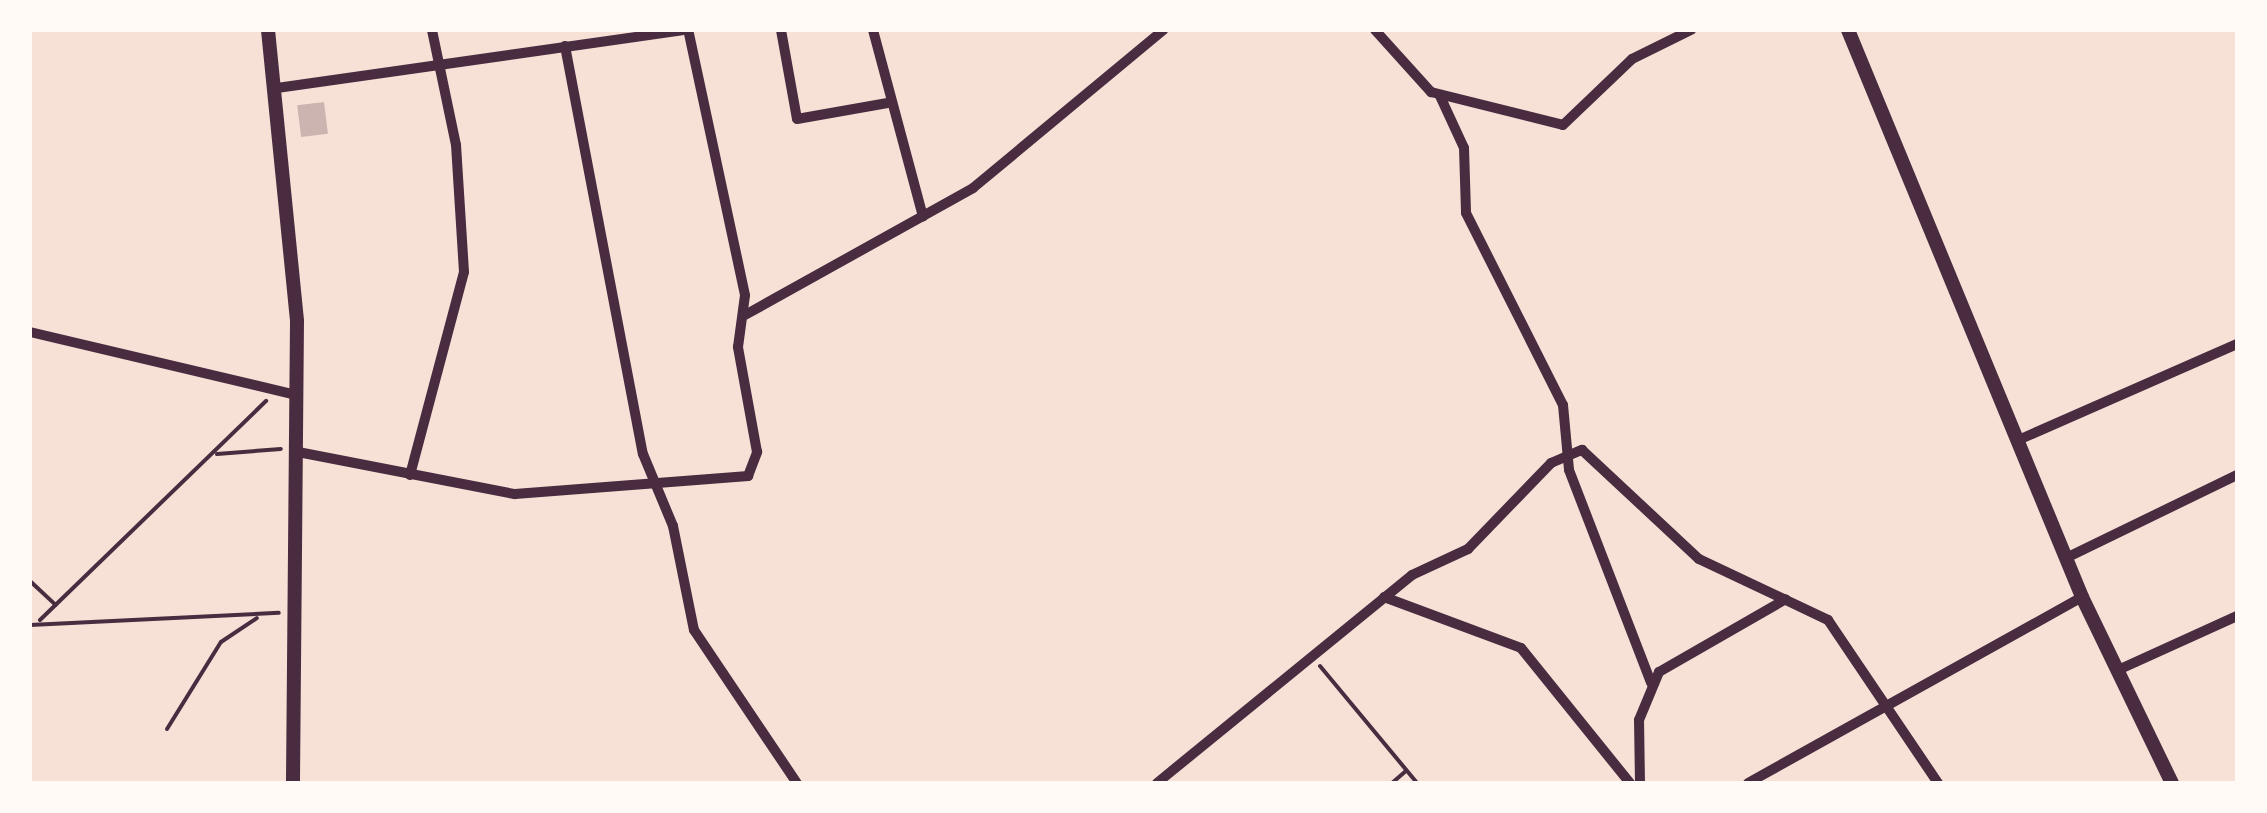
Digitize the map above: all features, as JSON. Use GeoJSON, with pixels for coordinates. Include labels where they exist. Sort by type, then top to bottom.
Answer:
{"type":"FeatureCollection","features":[{"type":"Feature","properties":{"kind":"street"},"geometry":{"type":"LineString","coordinates":[[268,30],[294,246],[298,452],[294,783]]}},
{"type":"Feature","properties":{"kind":"street"},"geometry":{"type":"LineString","coordinates":[[410,475],[464,272],[432,30]]}},
{"type":"Feature","properties":{"kind":"street"},"geometry":{"type":"LineString","coordinates":[[277,88],[685,30],[746,315],[738,347],[755,466],[740,479],[657,490],[515,494],[298,452]]}},
{"type":"Feature","properties":{"kind":"street"},"geometry":{"type":"LineString","coordinates":[[781,30],[797,119],[888,103]]}},
{"type":"Feature","properties":{"kind":"street"},"geometry":{"type":"LineString","coordinates":[[874,30],[888,103],[923,216]]}},
{"type":"Feature","properties":{"kind":"street"},"geometry":{"type":"LineString","coordinates":[[746,315],[923,216],[1008,162],[1163,30]]}},
{"type":"Feature","properties":{"kind":"street"},"geometry":{"type":"LineString","coordinates":[[1375,30],[1411,77],[1440,96],[1568,124],[1632,59],[1691,30]]}},
{"type":"Feature","properties":{"kind":"street"},"geometry":{"type":"LineString","coordinates":[[1848,30],[2082,597],[2172,783]]}},
{"type":"Feature","properties":{"kind":"street"},"geometry":{"type":"LineString","coordinates":[[566,46],[657,490],[711,667],[797,783]]}},
{"type":"Feature","properties":{"kind":"street"},"geometry":{"type":"LineString","coordinates":[[1440,96],[1464,148],[1466,213],[1562,405],[1566,454],[1651,683]]}},
{"type":"Feature","properties":{"kind":"street"},"geometry":{"type":"LineString","coordinates":[[30,332],[296,394]]}},
{"type":"Feature","properties":{"kind":"street"},"geometry":{"type":"LineString","coordinates":[[2016,441],[2237,344]]}},
{"type":"Feature","properties":{"kind":"street"},"geometry":{"type":"LineString","coordinates":[[1158,783],[1384,597],[1468,549],[1566,454],[1582,450],[1606,465],[1700,559],[1786,599],[1838,631],[1889,702],[1938,783]]}},
{"type":"Feature","properties":{"kind":"street"},"geometry":{"type":"LineString","coordinates":[[2066,558],[2237,475]]}},
{"type":"Feature","properties":{"kind":"street"},"geometry":{"type":"LineString","coordinates":[[1384,597],[1521,648],[1630,783]]}},
{"type":"Feature","properties":{"kind":"street"},"geometry":{"type":"LineString","coordinates":[[1748,783],[2082,597]]}},
{"type":"Feature","properties":{"kind":"street"},"geometry":{"type":"LineString","coordinates":[[1640,783],[1639,720],[1651,683],[1676,658],[1786,599]]}},
{"type":"Feature","properties":{"kind":"street"},"geometry":{"type":"LineString","coordinates":[[2118,670],[2237,616]]}},
{"type":"Feature","properties":{"kind":"street"},"geometry":{"type":"LineString","coordinates":[[1771,771],[1779,783]]}},
{"type":"Feature","properties":{"kind":"path"},"geometry":{"type":"LineString","coordinates":[[30,625],[56,605],[276,390]]}},
{"type":"Feature","properties":{"kind":"path"},"geometry":{"type":"LineString","coordinates":[[212,455],[255,444],[298,452]]}},
{"type":"Feature","properties":{"kind":"path"},"geometry":{"type":"LineString","coordinates":[[30,581],[56,605]]}},
{"type":"Feature","properties":{"kind":"path"},"geometry":{"type":"LineString","coordinates":[[40,620],[261,615],[298,610]]}},
{"type":"Feature","properties":{"kind":"path"},"geometry":{"type":"LineString","coordinates":[[167,730],[221,642],[261,615]]}},
{"type":"Feature","properties":{"kind":"path"},"geometry":{"type":"LineString","coordinates":[[1310,655],[1417,783]]}},
{"type":"Feature","properties":{"kind":"path"},"geometry":{"type":"LineString","coordinates":[[1392,783],[1406,771]]}},
{"type":"Feature","properties":{"kind":"building"},"geometry":{"type":"Polygon","coordinates":[[[324,102],[328,134],[301,137],[297,105],[324,102]]]}}]}
